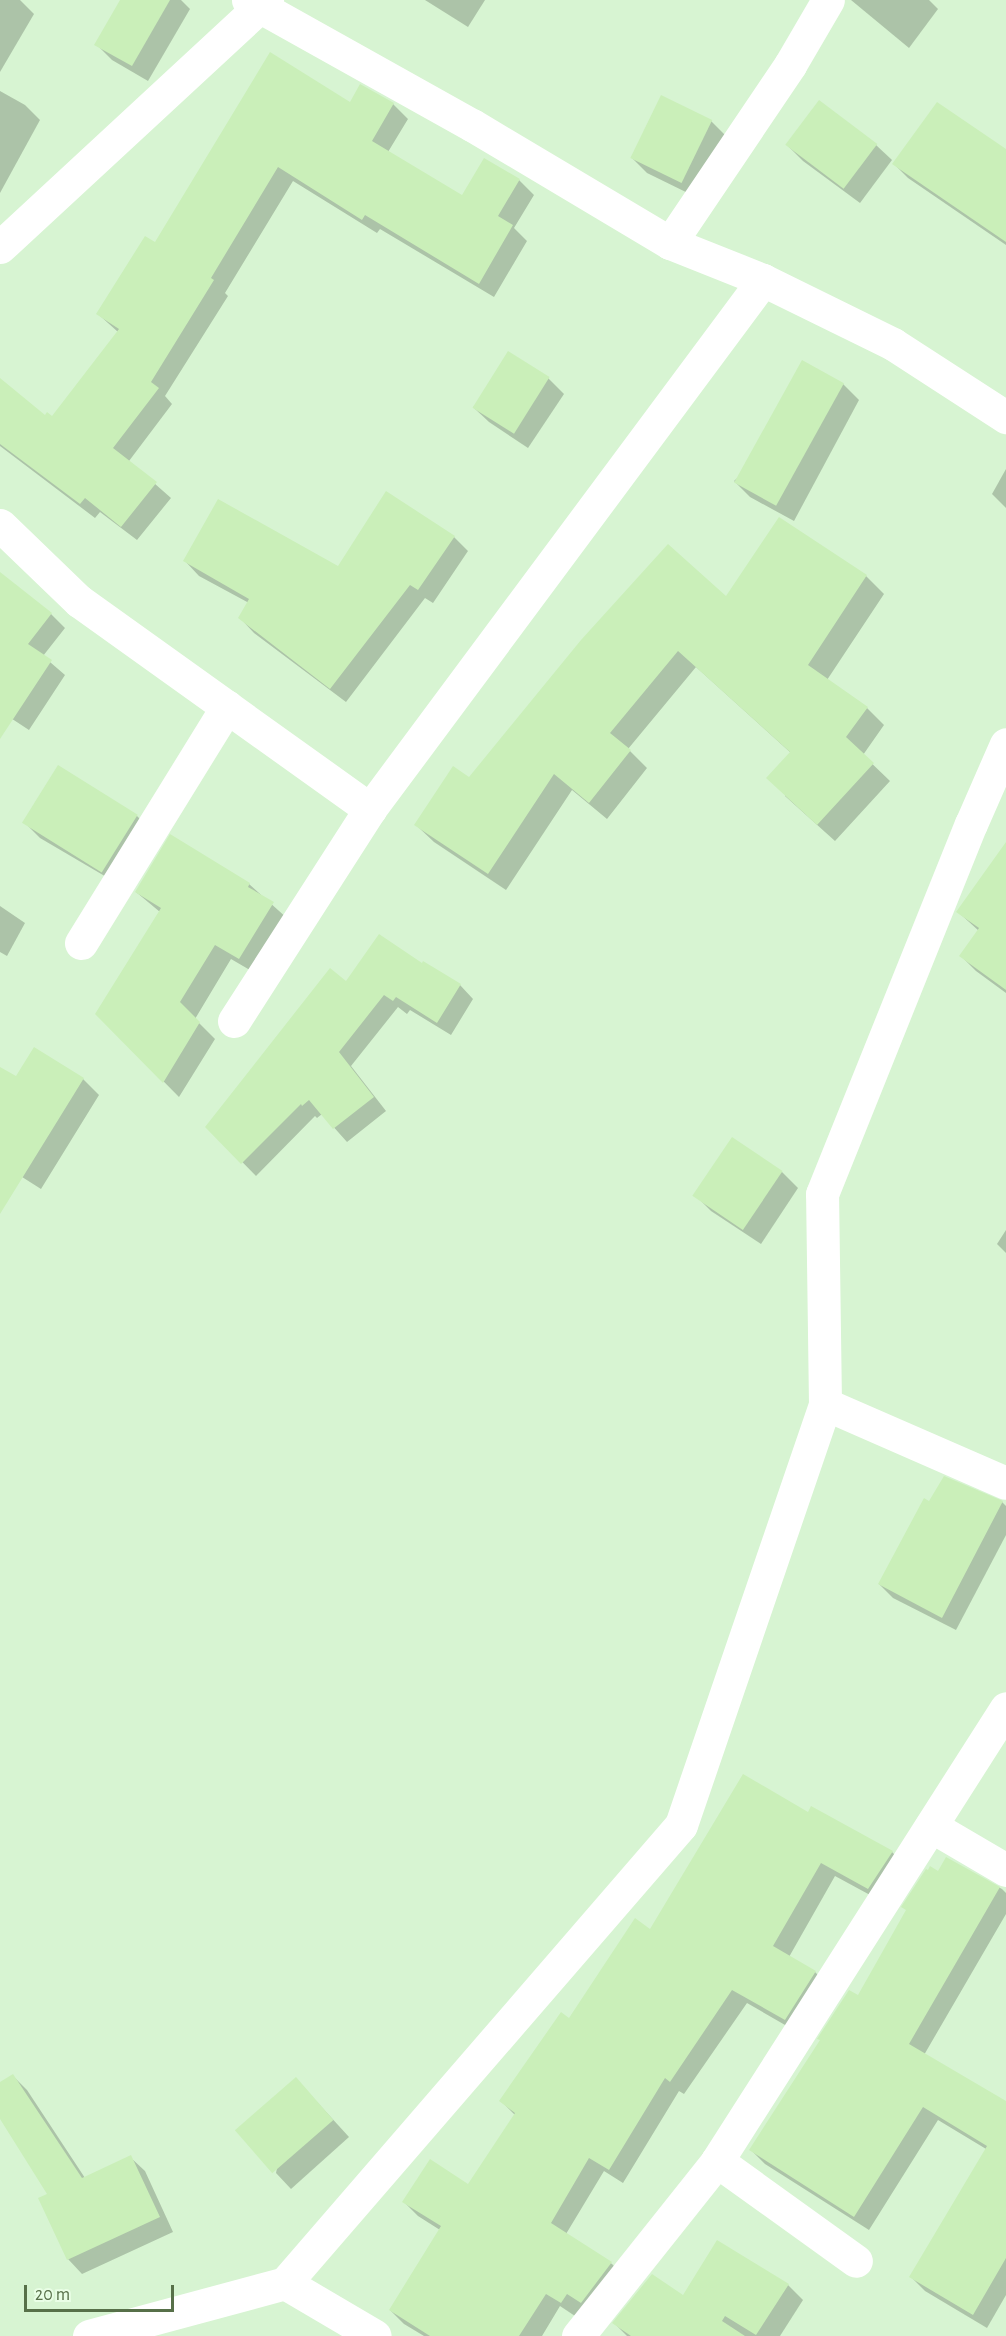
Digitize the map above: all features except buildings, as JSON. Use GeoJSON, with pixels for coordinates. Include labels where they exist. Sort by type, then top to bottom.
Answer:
{"type":"FeatureCollection","features":[{"type":"Feature","properties":{"kind":"street"},"geometry":{"type":"LineString","coordinates":[[670,243],[790,65],[828,0]]}},
{"type":"Feature","properties":{"kind":"street"},"geometry":{"type":"LineString","coordinates":[[0,246],[258,3],[472,125],[670,243],[763,280],[893,345],[1006,417]]}},
{"type":"Feature","properties":{"kind":"street"},"geometry":{"type":"LineString","coordinates":[[234,1021],[370,809],[763,280]]}},
{"type":"Feature","properties":{"kind":"street"},"geometry":{"type":"LineString","coordinates":[[0,525],[79,601],[370,809]]}},
{"type":"Feature","properties":{"kind":"street"},"geometry":{"type":"LineString","coordinates":[[81,943],[227,707]]}},
{"type":"Feature","properties":{"kind":"street"},"geometry":{"type":"LineString","coordinates":[[89,2336],[285,2283],[681,1825],[825,1404],[822,1194],[971,824],[1006,744]]}},
{"type":"Feature","properties":{"kind":"street"},"geometry":{"type":"LineString","coordinates":[[825,1404],[1006,1483]]}},
{"type":"Feature","properties":{"kind":"street"},"geometry":{"type":"LineString","coordinates":[[578,2336],[717,2161],[1006,1708]]}},
{"type":"Feature","properties":{"kind":"street"},"geometry":{"type":"LineString","coordinates":[[931,1826],[1006,1870]]}},
{"type":"Feature","properties":{"kind":"street"},"geometry":{"type":"LineString","coordinates":[[717,2161],[856,2261]]}},
{"type":"Feature","properties":{"kind":"street"},"geometry":{"type":"LineString","coordinates":[[285,2283],[375,2336]]}},
{"type":"Feature","properties":{"kind":"shaded area"},"geometry":{"type":"Polygon","coordinates":[[[0,0],[1006,0],[1006,2336],[0,2336],[0,0]]]}}]}
